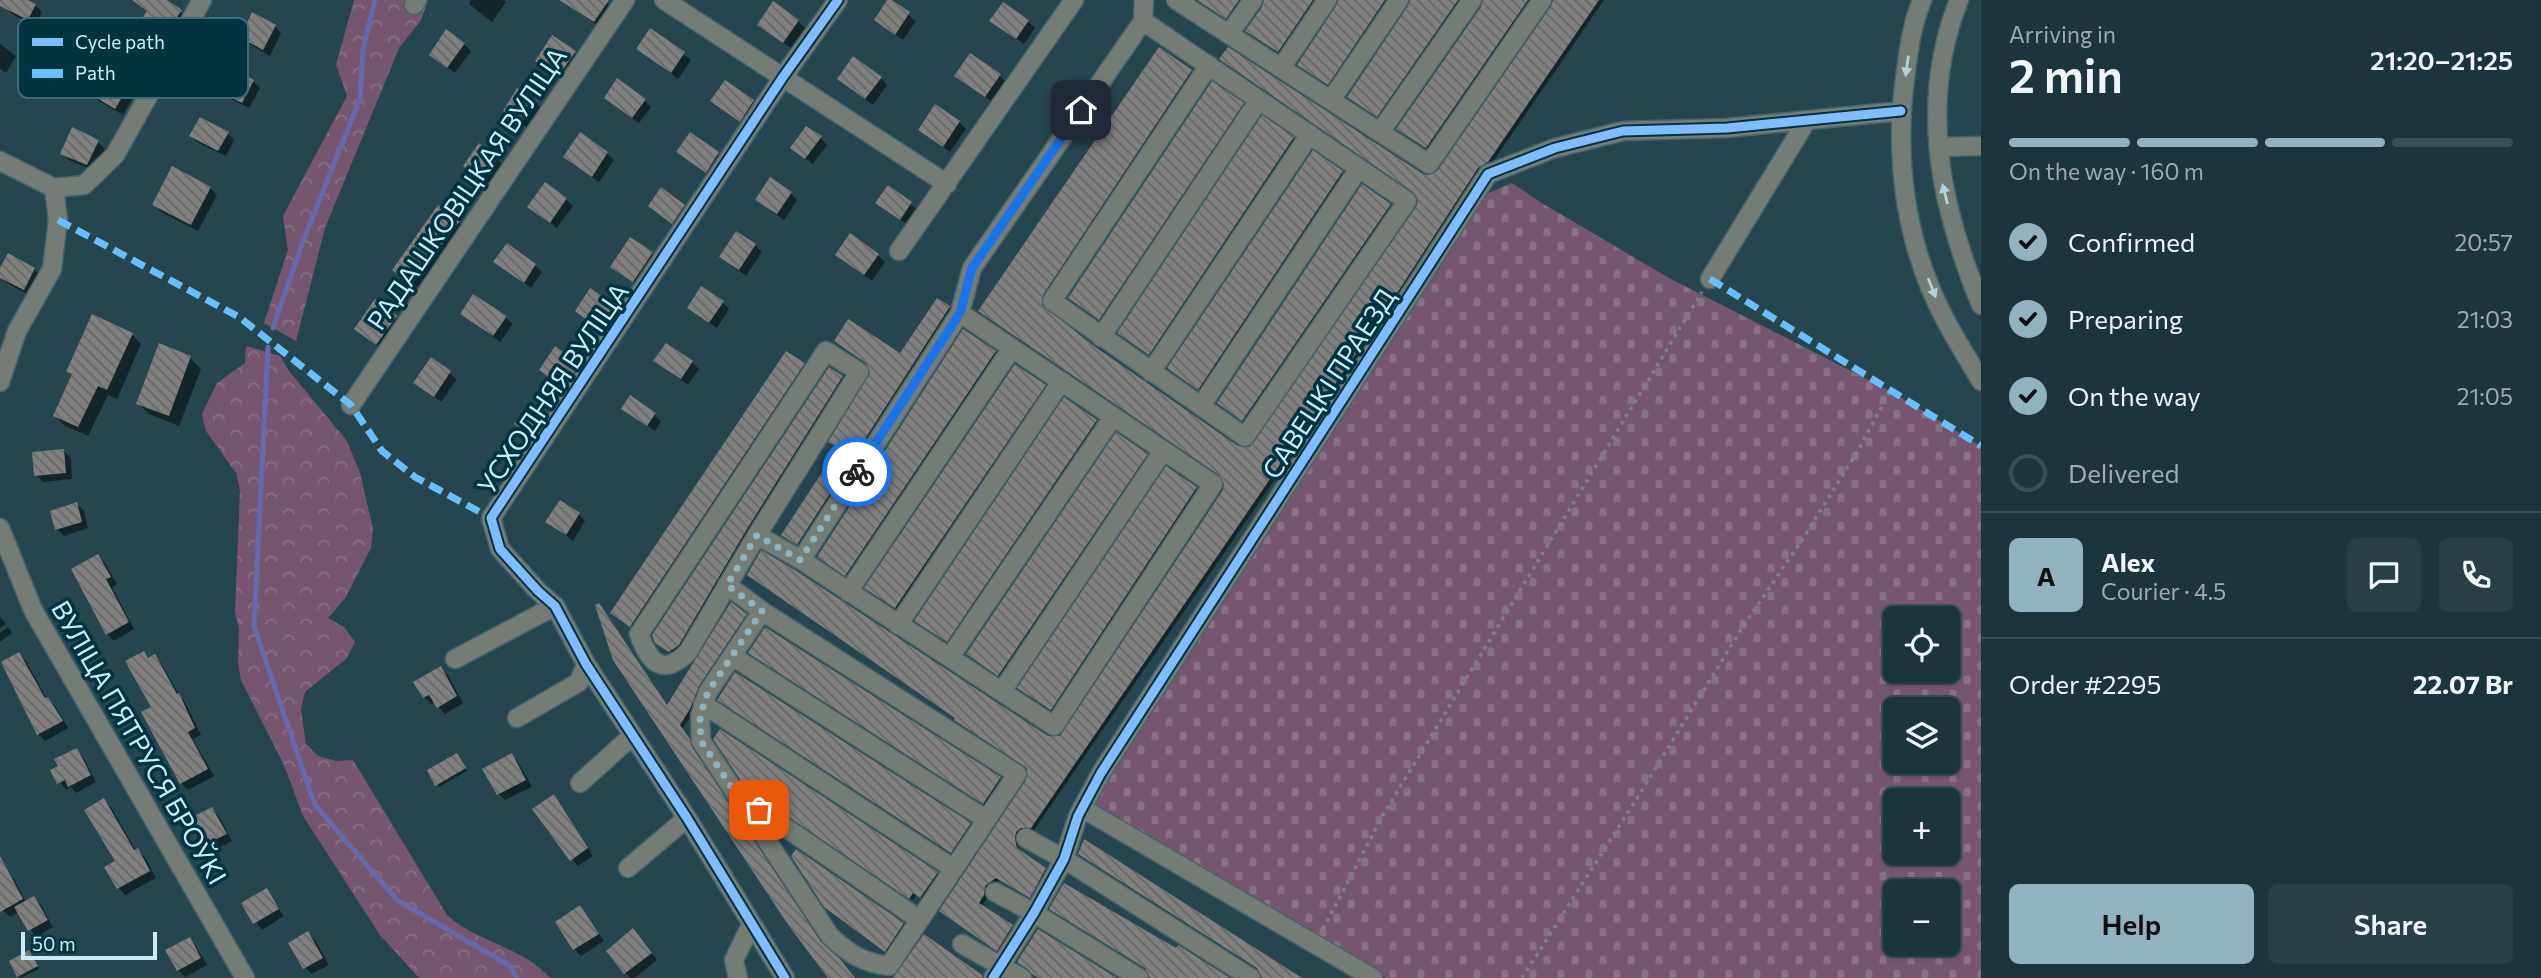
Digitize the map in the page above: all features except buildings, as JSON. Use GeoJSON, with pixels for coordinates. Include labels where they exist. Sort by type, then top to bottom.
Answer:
{"type":"FeatureCollection","features":[{"type":"Feature","properties":{"kind":"street"},"geometry":{"type":"LineString","coordinates":[[192,18],[202,0]]}},
{"type":"Feature","properties":{"kind":"street","name":"РАДАШКОВІЦКАЯ ВУЛІЦА"},"geometry":{"type":"LineString","coordinates":[[351,405],[625,0]]}},
{"type":"Feature","properties":{"kind":"street"},"geometry":{"type":"LineString","coordinates":[[664,0],[947,184]]}},
{"type":"Feature","properties":{"kind":"street","name":"УСХОДНЯЯ ВУЛІЦА"},"geometry":{"type":"LineString","coordinates":[[785,978],[687,818],[586,664],[555,606],[500,548],[491,519],[783,77],[838,0]]}},
{"type":"Feature","properties":{"kind":"street"},"geometry":{"type":"LineString","coordinates":[[899,251],[1074,0]]}},
{"type":"Feature","properties":{"kind":"street"},"geometry":{"type":"LineString","coordinates":[[800,560],[960,313],[972,268],[1143,21],[1144,0]]}},
{"type":"Feature","properties":{"kind":"street"},"geometry":{"type":"LineString","coordinates":[[1176,0],[1429,164],[1542,0]]}},
{"type":"Feature","properties":{"kind":"street"},"geometry":{"type":"LineString","coordinates":[[1229,34],[1253,0]]}},
{"type":"Feature","properties":{"kind":"street"},"geometry":{"type":"LineString","coordinates":[[1281,68],[1327,0]]}},
{"type":"Feature","properties":{"kind":"street"},"geometry":{"type":"LineString","coordinates":[[1331,100],[1399,0]]}},
{"type":"Feature","properties":{"kind":"street"},"geometry":{"type":"LineString","coordinates":[[1380,132],[1472,0]]}},
{"type":"Feature","properties":{"kind":"street"},"geometry":{"type":"LineString","coordinates":[[1922,0],[1912,25],[1901,111],[1902,179],[1916,249],[1945,319],[1981,381]]}},
{"type":"Feature","properties":{"kind":"street"},"geometry":{"type":"LineString","coordinates":[[1959,0],[1945,40],[1937,108],[1941,179],[1959,253],[1981,305]]}},
{"type":"Feature","properties":{"kind":"street"},"geometry":{"type":"LineString","coordinates":[[1143,21],[1209,65],[1407,201],[1245,437],[1052,301],[1209,65]]}},
{"type":"Feature","properties":{"kind":"street"},"geometry":{"type":"LineString","coordinates":[[0,161],[54,188],[84,186],[115,155],[147,98]]}},
{"type":"Feature","properties":{"kind":"street"},"geometry":{"type":"LineString","coordinates":[[1101,337],[1259,100]]}},
{"type":"Feature","properties":{"kind":"street","name":"САВЕЦКІ ПРАЕЗД"},"geometry":{"type":"LineString","coordinates":[[997,971],[1064,859],[1082,808],[1101,773],[1488,174],[1555,148],[1623,131],[1727,128],[1901,111]]}},
{"type":"Feature","properties":{"kind":"street"},"geometry":{"type":"LineString","coordinates":[[1710,279],[1808,120]]}},
{"type":"Feature","properties":{"kind":"street"},"geometry":{"type":"LineString","coordinates":[[1151,372],[1310,134]]}},
{"type":"Feature","properties":{"kind":"street"},"geometry":{"type":"LineString","coordinates":[[1939,148],[1981,146]]}},
{"type":"Feature","properties":{"kind":"street"},"geometry":{"type":"LineString","coordinates":[[1201,406],[1359,168]]}},
{"type":"Feature","properties":{"kind":"street"},"geometry":{"type":"LineString","coordinates":[[0,382],[17,331],[51,269],[58,220],[54,188]]}},
{"type":"Feature","properties":{"kind":"street"},"geometry":{"type":"LineString","coordinates":[[757,535],[800,560],[1054,726],[1213,484],[960,313]]}},
{"type":"Feature","properties":{"kind":"street"},"geometry":{"type":"LineString","coordinates":[[848,592],[1012,348]]}},
{"type":"Feature","properties":{"kind":"street"},"geometry":{"type":"LineString","coordinates":[[826,351],[859,372],[757,535],[688,652],[676,664],[663,665],[646,655],[639,634],[826,351]]}},
{"type":"Feature","properties":{"kind":"street"},"geometry":{"type":"LineString","coordinates":[[898,625],[1061,382]]}},
{"type":"Feature","properties":{"kind":"street"},"geometry":{"type":"LineString","coordinates":[[950,657],[1113,417]]}},
{"type":"Feature","properties":{"kind":"street"},"geometry":{"type":"LineString","coordinates":[[1002,691],[1163,451]]}},
{"type":"Feature","properties":{"kind":"street","name":"ВУЛІЦА ПЯТРУСЯ БРОЎКІ"},"geometry":{"type":"LineString","coordinates":[[0,528],[33,610],[245,978]]}},
{"type":"Feature","properties":{"kind":"street"},"geometry":{"type":"LineString","coordinates":[[727,585],[762,611],[1017,774],[889,966],[871,964],[849,954],[830,936],[701,741],[700,716],[703,704],[762,611]]}},
{"type":"Feature","properties":{"kind":"street"},"geometry":{"type":"LineString","coordinates":[[455,659],[555,606]]}},
{"type":"Feature","properties":{"kind":"street"},"geometry":{"type":"LineString","coordinates":[[732,656],[987,820]]}},
{"type":"Feature","properties":{"kind":"street"},"geometry":{"type":"LineString","coordinates":[[517,718],[579,682],[586,664]]}},
{"type":"Feature","properties":{"kind":"street"},"geometry":{"type":"LineString","coordinates":[[703,704],[954,869]]}},
{"type":"Feature","properties":{"kind":"street"},"geometry":{"type":"LineString","coordinates":[[580,783],[632,736]]}},
{"type":"Feature","properties":{"kind":"street"},"geometry":{"type":"LineString","coordinates":[[736,794],[920,920]]}},
{"type":"Feature","properties":{"kind":"street"},"geometry":{"type":"LineString","coordinates":[[1082,808],[1373,978]]}},
{"type":"Feature","properties":{"kind":"street"},"geometry":{"type":"LineString","coordinates":[[628,867],[687,818]]}},
{"type":"Feature","properties":{"kind":"street"},"geometry":{"type":"LineString","coordinates":[[1026,838],[1064,859],[1251,978]]}},
{"type":"Feature","properties":{"kind":"street"},"geometry":{"type":"LineString","coordinates":[[995,892],[1139,978]]}},
{"type":"Feature","properties":{"kind":"street"},"geometry":{"type":"LineString","coordinates":[[738,978],[734,960],[751,925]]}},
{"type":"Feature","properties":{"kind":"street"},"geometry":{"type":"LineString","coordinates":[[962,944],[997,971],[1023,978]]}},
{"type":"Feature","properties":{"kind":"path"},"geometry":{"type":"LineString","coordinates":[[1315,944],[1383,815],[1710,279]]}},
{"type":"Feature","properties":{"kind":"path"},"geometry":{"type":"LineString","coordinates":[[1522,978],[1742,628],[1860,449],[1890,391]]}},
{"type":"Feature","properties":{"kind":"green space"},"geometry":{"type":"Polygon","coordinates":[[[354,0],[428,0],[421,20],[399,48],[325,228],[296,341],[264,323],[288,250],[283,216],[347,96],[336,65],[354,0]]]}},
{"type":"Feature","properties":{"kind":"green space"},"geometry":{"type":"Polygon","coordinates":[[[1512,183],[1669,278],[1890,391],[1981,446],[1981,978],[1386,978],[1091,805],[1486,194],[1512,183]]]}},
{"type":"Feature","properties":{"kind":"green space"},"geometry":{"type":"Polygon","coordinates":[[[246,346],[280,356],[289,371],[347,441],[360,473],[373,529],[371,548],[346,597],[328,618],[344,627],[355,642],[347,658],[305,692],[301,709],[306,744],[318,756],[336,761],[353,760],[447,915],[472,932],[527,959],[550,978],[419,978],[380,935],[303,816],[284,765],[241,680],[238,663],[239,629],[235,612],[240,491],[236,473],[206,431],[202,414],[217,383],[245,363],[246,346]]]}},
{"type":"Feature","properties":{"kind":"waterway"},"geometry":{"type":"LineString","coordinates":[[273,328],[302,244],[360,99],[363,50],[375,0]]}},
{"type":"Feature","properties":{"kind":"waterway"},"geometry":{"type":"LineString","coordinates":[[268,347],[254,626],[315,805],[397,900],[510,966],[517,978]]}},
{"type":"Feature","properties":{"kind":"marked path"},"geometry":{"type":"LineString","coordinates":[[58,220],[239,317],[351,405],[382,451],[415,477],[491,518]]}},
{"type":"Feature","properties":{"kind":"marked path"},"geometry":{"type":"LineString","coordinates":[[1710,279],[1981,446]]}},
{"type":"Feature","properties":{"kind":"cycle path"},"geometry":{"type":"LineString","coordinates":[[785,978],[687,818],[586,664],[555,606],[500,549],[491,518],[783,77],[838,0]]}},
{"type":"Feature","properties":{"kind":"cycle path"},"geometry":{"type":"LineString","coordinates":[[993,978],[1064,859],[1078,816],[1101,773],[1488,174],[1555,148],[1623,131],[1727,128],[1901,111]]}},
{"type":"Feature","properties":{"kind":"way so far"},"geometry":{"type":"LineString","coordinates":[[759,810],[736,794],[701,741],[700,716],[708,692],[762,611],[727,585],[757,535],[800,560],[857,472]]}},
{"type":"Feature","properties":{"kind":"route"},"geometry":{"type":"LineString","coordinates":[[857,472],[960,313],[972,268],[1081,110]]}}]}
